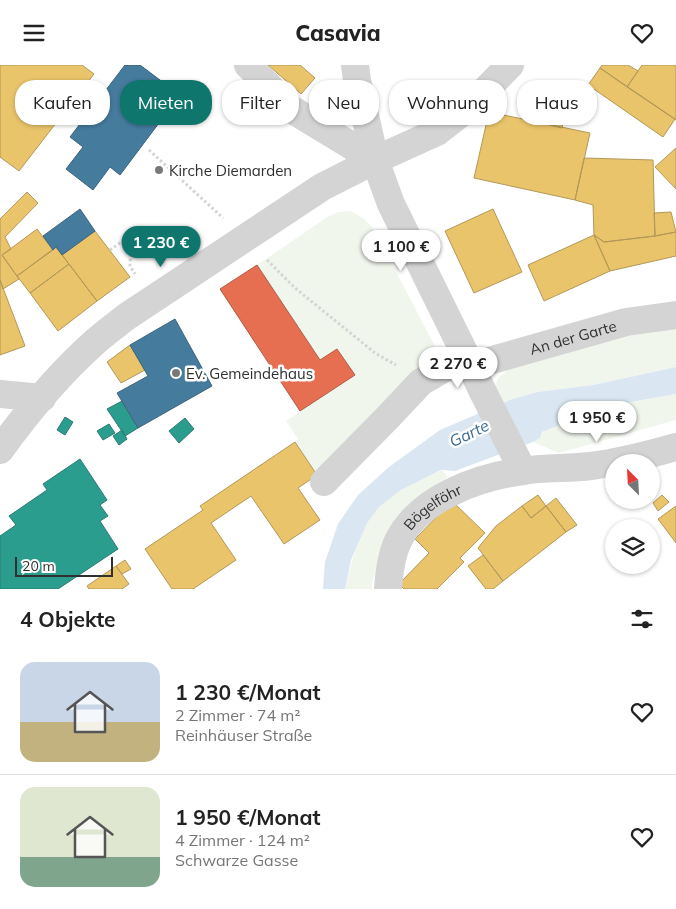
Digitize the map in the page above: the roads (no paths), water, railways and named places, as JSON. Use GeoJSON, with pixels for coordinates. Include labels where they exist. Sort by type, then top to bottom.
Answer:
{"type":"FeatureCollection","features":[{"type":"Feature","properties":{"kind":"street"},"geometry":{"type":"LineString","coordinates":[[248,65],[291,109],[375,160]]}},
{"type":"Feature","properties":{"kind":"street"},"geometry":{"type":"LineString","coordinates":[[355,65],[375,160],[390,205],[517,460]]}},
{"type":"Feature","properties":{"kind":"street"},"geometry":{"type":"LineString","coordinates":[[0,450],[17,427],[62,375],[96,341],[126,317],[322,187],[437,132],[468,108],[510,65]]}},
{"type":"Feature","properties":{"kind":"street","name":"An der Garte"},"geometry":{"type":"LineString","coordinates":[[324,482],[421,382],[469,361],[626,322],[676,315]]}},
{"type":"Feature","properties":{"kind":"street"},"geometry":{"type":"LineString","coordinates":[[0,394],[42,398]]}},
{"type":"Feature","properties":{"kind":"street","name":"Bögelföhr"},"geometry":{"type":"LineString","coordinates":[[388,589],[391,565],[398,541],[404,531],[428,506],[448,493],[494,477],[517,460],[564,468],[614,462],[676,447]]}},
{"type":"Feature","properties":{"kind":"water","name":"Garte"},"geometry":{"type":"Polygon","coordinates":[[[676,367],[676,394],[603,407],[542,432],[540,438],[533,442],[455,471],[441,470],[401,490],[379,507],[367,523],[351,560],[345,589],[323,589],[325,562],[338,524],[358,495],[389,467],[440,430],[510,400],[537,392],[593,385],[676,367]]]}},
{"type":"Feature","properties":{"kind":"place","name":"Kirche Diemarden"},"geometry":{"type":"Point","coordinates":[159,170]}},
{"type":"Feature","properties":{"kind":"place","name":"Ev. Gemeindehaus"},"geometry":{"type":"Point","coordinates":[176,373]}}]}
